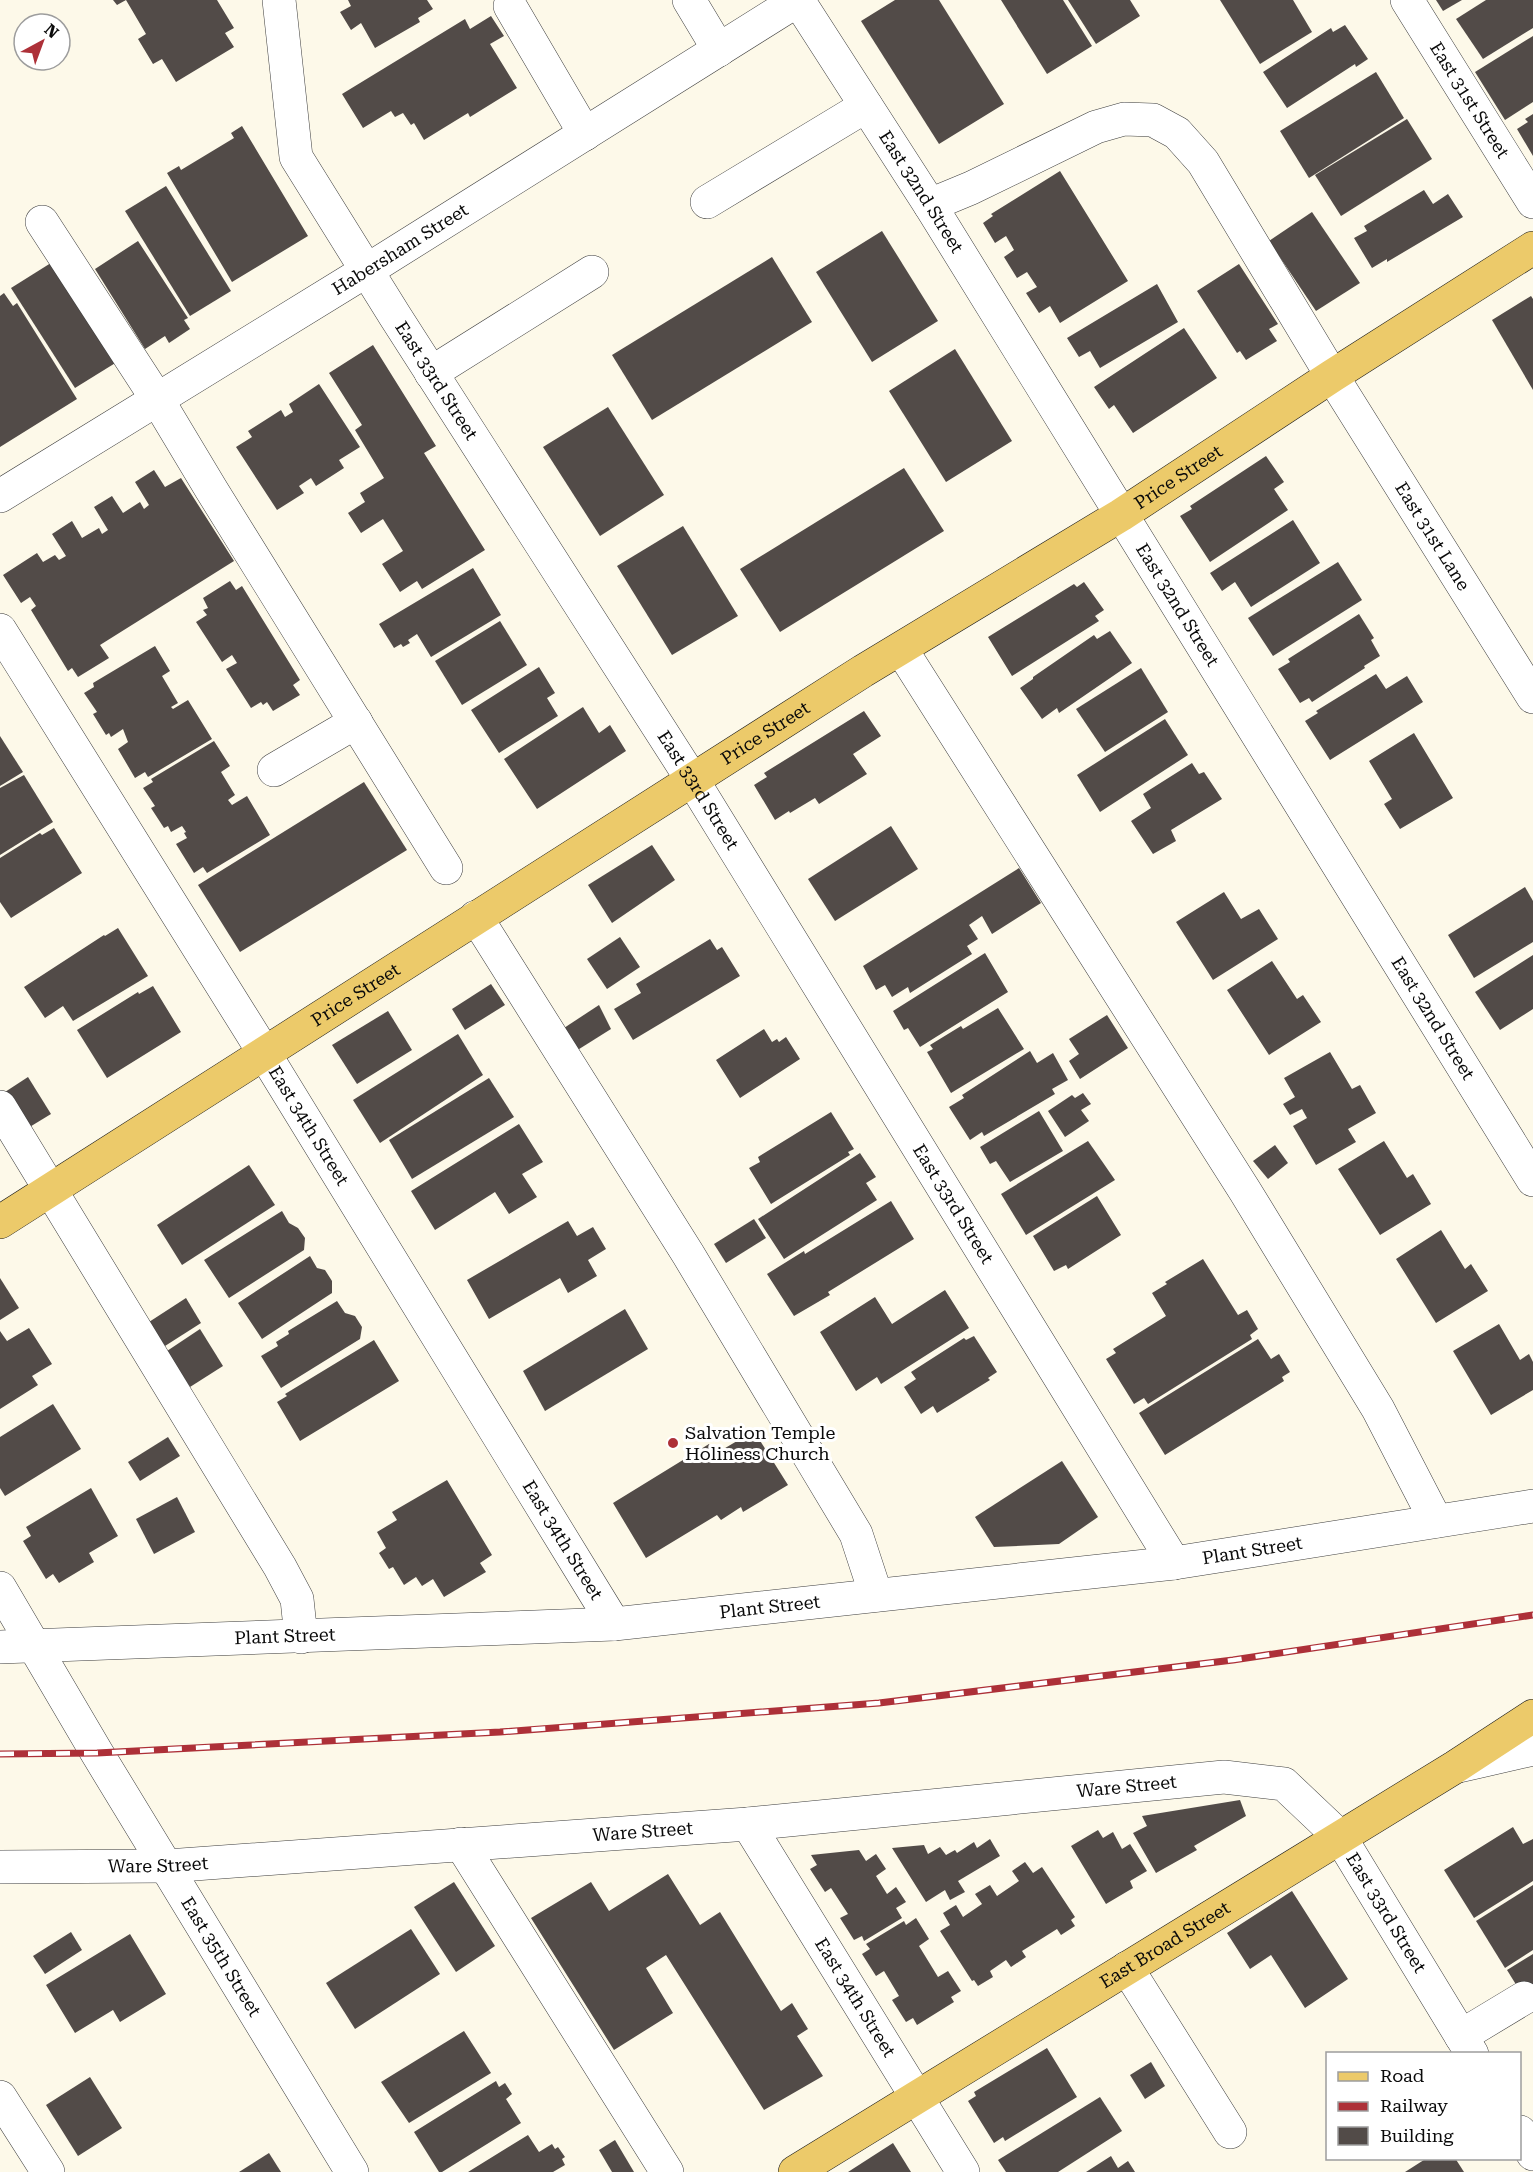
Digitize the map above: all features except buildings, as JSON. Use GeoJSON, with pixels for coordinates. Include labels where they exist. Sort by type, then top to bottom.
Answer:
{"type":"FeatureCollection","features":[{"type":"Feature","properties":{"kind":"main road","name":"Price Street"},"geometry":{"type":"LineString","coordinates":[[0,1222],[264,1055],[476,917],[901,649],[1121,515],[1332,376],[1533,248]]}},
{"type":"Feature","properties":{"kind":"main road","name":"East Broad Street"},"geometry":{"type":"LineString","coordinates":[[795,2172],[1455,1767],[1533,1716]]}},
{"type":"Feature","properties":{"kind":"street","name":"East 33rd Street"},"geometry":{"type":"LineString","coordinates":[[279,0],[296,157],[366,271],[693,782],[1174,1563]]}},
{"type":"Feature","properties":{"kind":"street"},"geometry":{"type":"LineString","coordinates":[[689,0],[719,50]]}},
{"type":"Feature","properties":{"kind":"street","name":"Habersham Street"},"geometry":{"type":"LineString","coordinates":[[0,496],[366,271],[798,0]]}},
{"type":"Feature","properties":{"kind":"street","name":"East 32nd Street"},"geometry":{"type":"LineString","coordinates":[[798,0],[930,205],[1533,1180]]}},
{"type":"Feature","properties":{"kind":"street","name":"East 31st Street"},"geometry":{"type":"LineString","coordinates":[[1407,0],[1533,202]]}},
{"type":"Feature","properties":{"kind":"street"},"geometry":{"type":"LineString","coordinates":[[510,6],[585,134]]}},
{"type":"Feature","properties":{"kind":"street"},"geometry":{"type":"LineString","coordinates":[[707,202],[866,106]]}},
{"type":"Feature","properties":{"kind":"street","name":"East 31st Lane"},"geometry":{"type":"LineString","coordinates":[[930,205],[971,188],[1096,127],[1124,119],[1153,120],[1177,134],[1203,162],[1332,376],[1533,697]]}},
{"type":"Feature","properties":{"kind":"street"},"geometry":{"type":"LineString","coordinates":[[42,222],[158,399],[211,489],[446,868]]}},
{"type":"Feature","properties":{"kind":"street"},"geometry":{"type":"LineString","coordinates":[[431,373],[591,272]]}},
{"type":"Feature","properties":{"kind":"street","name":"East 34th Street"},"geometry":{"type":"LineString","coordinates":[[0,630],[614,1624]]}},
{"type":"Feature","properties":{"kind":"street"},"geometry":{"type":"LineString","coordinates":[[901,649],[1245,1191],[1378,1409],[1436,1521]]}},
{"type":"Feature","properties":{"kind":"street"},"geometry":{"type":"LineString","coordinates":[[274,770],[356,722]]}},
{"type":"Feature","properties":{"kind":"street"},"geometry":{"type":"LineString","coordinates":[[476,917],[688,1254],[856,1534],[876,1595]]}},
{"type":"Feature","properties":{"kind":"street"},"geometry":{"type":"LineString","coordinates":[[0,1107],[280,1568],[297,1599],[301,1637]]}},
{"type":"Feature","properties":{"kind":"street","name":"Plant Street"},"geometry":{"type":"LineString","coordinates":[[0,1647],[614,1624],[1174,1563],[1533,1506]]}},
{"type":"Feature","properties":{"kind":"street","name":"East 35th Street"},"geometry":{"type":"LineString","coordinates":[[0,1588],[97,1753],[352,2172]]}},
{"type":"Feature","properties":{"kind":"street"},"geometry":{"type":"LineString","coordinates":[[1455,1767],[1533,1749]]}},
{"type":"Feature","properties":{"kind":"street","name":"Ware Street"},"geometry":{"type":"LineString","coordinates":[[0,1867],[167,1866],[748,1824],[1224,1777],[1284,1784]]}},
{"type":"Feature","properties":{"kind":"street","name":"East 33rd Street"},"geometry":{"type":"LineString","coordinates":[[1284,1784],[1340,1837],[1466,2045]]}},
{"type":"Feature","properties":{"kind":"street","name":"East 34th Street"},"geometry":{"type":"LineString","coordinates":[[748,1824],[963,2172]]}},
{"type":"Feature","properties":{"kind":"street"},"geometry":{"type":"LineString","coordinates":[[461,1844],[667,2172]]}},
{"type":"Feature","properties":{"kind":"street"},"geometry":{"type":"LineString","coordinates":[[1127,1968],[1230,2132]]}},
{"type":"Feature","properties":{"kind":"street"},"geometry":{"type":"LineString","coordinates":[[1466,2045],[1524,1998]]}},
{"type":"Feature","properties":{"kind":"street"},"geometry":{"type":"LineString","coordinates":[[0,2097],[48,2172]]}},
{"type":"Feature","properties":{"kind":"street"},"geometry":{"type":"LineString","coordinates":[[1521,2134],[1533,2154]]}},
{"type":"Feature","properties":{"kind":"railway"},"geometry":{"type":"LineString","coordinates":[[0,1754],[97,1753],[500,1732],[879,1703],[1233,1660],[1533,1615]]}},
{"type":"Feature","properties":{"kind":"place","name":"Salvation Temple Holiness Church"},"geometry":{"type":"Point","coordinates":[673,1443]}}]}
